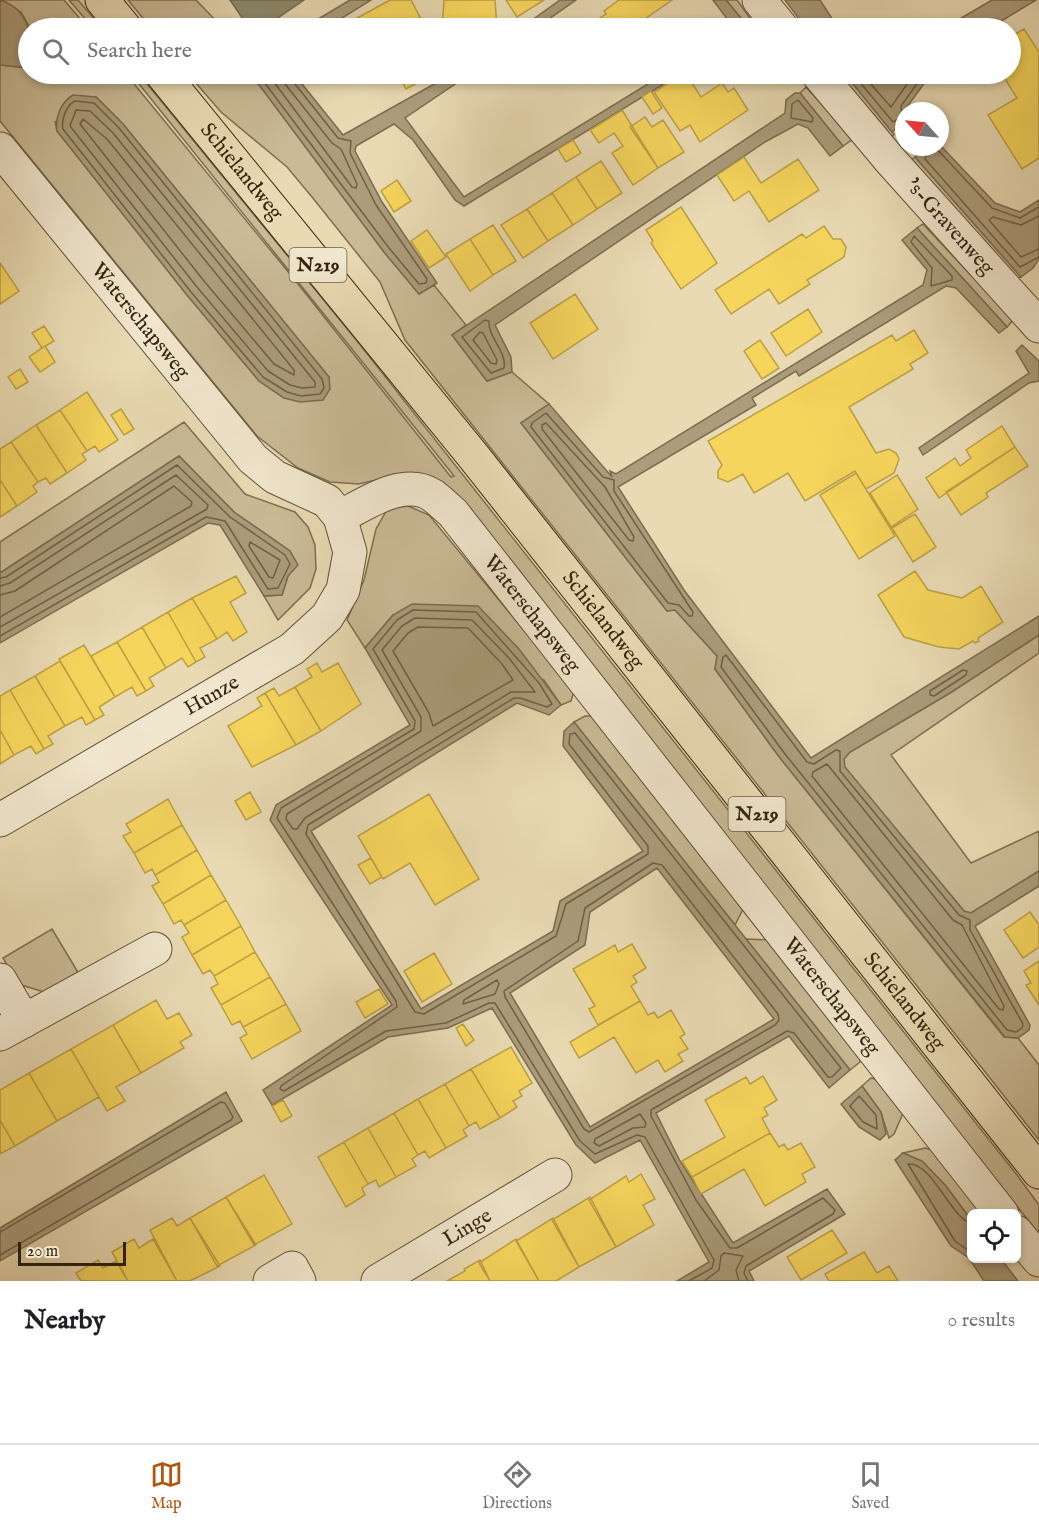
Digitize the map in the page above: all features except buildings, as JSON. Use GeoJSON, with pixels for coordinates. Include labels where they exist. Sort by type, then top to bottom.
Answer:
{"type":"FeatureCollection","features":[{"type":"Feature","properties":{"kind":"main road"},"geometry":{"type":"LineString","coordinates":[[102,0],[117,18]]}},
{"type":"Feature","properties":{"kind":"main road","name":"Schielandweg"},"geometry":{"type":"LineString","coordinates":[[170,84],[481,466],[1039,1172]]}},
{"type":"Feature","properties":{"kind":"street"},"geometry":{"type":"LineString","coordinates":[[759,0],[774,18]]}},
{"type":"Feature","properties":{"kind":"street","name":"'s-Gravenweg"},"geometry":{"type":"LineString","coordinates":[[827,84],[1039,326]]}},
{"type":"Feature","properties":{"kind":"street","name":"Waterschapsweg"},"geometry":{"type":"LineString","coordinates":[[0,149],[253,459],[275,477],[327,501],[340,517],[386,494],[405,490],[429,494],[453,513],[998,1209]]}},
{"type":"Feature","properties":{"kind":"street","name":"Hunze"},"geometry":{"type":"LineString","coordinates":[[0,820],[292,649],[327,617],[343,590],[350,552],[340,517]]}},
{"type":"Feature","properties":{"kind":"street"},"geometry":{"type":"LineString","coordinates":[[0,980],[12,1028],[155,949]]}},
{"type":"Feature","properties":{"kind":"street","name":"Linge"},"geometry":{"type":"LineString","coordinates":[[378,1281],[555,1175]]}},
{"type":"Feature","properties":{"kind":"street"},"geometry":{"type":"LineString","coordinates":[[1021,1237],[1039,1260]]}},
{"type":"Feature","properties":{"kind":"street"},"geometry":{"type":"LineString","coordinates":[[270,1281],[292,1268],[299,1281]]}},
{"type":"Feature","properties":{"kind":"shaded area"},"geometry":{"type":"Polygon","coordinates":[[[2,0],[64,0],[79,18],[24,18],[21,12],[2,0]]]}},
{"type":"Feature","properties":{"kind":"shaded area"},"geometry":{"type":"Polygon","coordinates":[[[69,0],[78,0],[93,18],[84,18],[69,0]]]}},
{"type":"Feature","properties":{"kind":"shaded area"},"geometry":{"type":"Polygon","coordinates":[[[128,0],[196,0],[213,18],[143,18],[128,0]]]}},
{"type":"Feature","properties":{"kind":"shaded area"},"geometry":{"type":"Polygon","coordinates":[[[726,0],[737,0],[750,18],[741,18],[726,0]]]}},
{"type":"Feature","properties":{"kind":"shaded area"},"geometry":{"type":"Polygon","coordinates":[[[0,65],[18,66],[18,84],[134,84],[294,279],[451,477],[454,476],[139,84],[147,84],[353,336],[1017,1175],[1039,1205],[1039,1234],[457,500],[396,475],[359,484],[330,482],[298,468],[257,436],[0,121],[0,65]],[[96,97],[55,122],[57,131],[187,295],[259,381],[284,398],[329,377],[123,124],[96,97]]]}},
{"type":"Feature","properties":{"kind":"shaded area"},"geometry":{"type":"Polygon","coordinates":[[[197,84],[258,84],[384,252],[419,294],[434,285],[466,325],[452,335],[487,381],[512,372],[549,404],[521,423],[667,611],[675,610],[717,656],[715,669],[780,758],[1004,1037],[1018,1038],[1039,1065],[1039,1140],[405,340],[380,282],[287,167],[221,112],[197,84]]]}},
{"type":"Feature","properties":{"kind":"shaded area"},"geometry":{"type":"Polygon","coordinates":[[[847,84],[853,84],[894,134],[888,136],[847,84]]]}},
{"type":"Feature","properties":{"kind":"shaded area"},"geometry":{"type":"Polygon","coordinates":[[[806,87],[853,139],[843,146],[800,93],[806,87]]]}},
{"type":"Feature","properties":{"kind":"shaded area"},"geometry":{"type":"Polygon","coordinates":[[[915,157],[1021,277],[1013,279],[910,161],[915,157]]]}},
{"type":"Feature","properties":{"kind":"shaded area"},"geometry":{"type":"Polygon","coordinates":[[[923,224],[1013,320],[1007,327],[917,228],[923,224]]]}},
{"type":"Feature","properties":{"kind":"shaded area"},"geometry":{"type":"Polygon","coordinates":[[[184,422],[245,494],[295,512],[308,527],[315,545],[316,569],[310,588],[278,620],[264,596],[282,595],[288,576],[297,565],[290,551],[234,512],[179,456],[0,573],[0,542],[184,422]]]}},
{"type":"Feature","properties":{"kind":"shaded area"},"geometry":{"type":"Polygon","coordinates":[[[408,506],[429,515],[574,691],[571,701],[561,705],[544,680],[393,615],[365,648],[347,620],[364,580],[376,529],[388,508],[408,506]]]}},
{"type":"Feature","properties":{"kind":"shaded area"},"geometry":{"type":"Polygon","coordinates":[[[1039,635],[1039,653],[891,755],[971,863],[1039,831],[1039,871],[971,913],[964,911],[844,767],[844,759],[850,752],[950,693],[1039,635]]]}},
{"type":"Feature","properties":{"kind":"shaded area"},"geometry":{"type":"Polygon","coordinates":[[[585,716],[595,716],[745,905],[735,925],[574,722],[585,716]]]}},
{"type":"Feature","properties":{"kind":"shaded area"},"geometry":{"type":"Polygon","coordinates":[[[52,929],[79,974],[47,993],[18,984],[3,958],[52,929]]]}},
{"type":"Feature","properties":{"kind":"shaded area"},"geometry":{"type":"Polygon","coordinates":[[[746,939],[772,940],[860,1051],[860,1062],[850,1070],[746,939]]]}},
{"type":"Feature","properties":{"kind":"shaded area"},"geometry":{"type":"Polygon","coordinates":[[[871,1078],[882,1081],[904,1111],[894,1134],[889,1138],[881,1112],[862,1086],[871,1078]]]}},
{"type":"Feature","properties":{"kind":"shaded area"},"geometry":{"type":"Polygon","coordinates":[[[925,1148],[940,1152],[986,1209],[967,1209],[967,1214],[932,1172],[914,1158],[903,1153],[925,1148]]]}},
{"type":"Feature","properties":{"kind":"water"},"geometry":{"type":"Polygon","coordinates":[[[0,0],[18,11],[23,18],[18,18],[18,67],[0,65],[0,0]]]}},
{"type":"Feature","properties":{"kind":"water"},"geometry":{"type":"Polygon","coordinates":[[[350,0],[371,0],[342,18],[320,18],[350,0]]]}},
{"type":"Feature","properties":{"kind":"water"},"geometry":{"type":"Polygon","coordinates":[[[560,0],[576,0],[550,18],[535,18],[560,0]]]}},
{"type":"Feature","properties":{"kind":"water"},"geometry":{"type":"Polygon","coordinates":[[[713,0],[726,0],[741,18],[726,18],[713,0]]]}},
{"type":"Feature","properties":{"kind":"water"},"geometry":{"type":"Polygon","coordinates":[[[785,0],[820,0],[832,18],[798,18],[785,0]]]}},
{"type":"Feature","properties":{"kind":"water"},"geometry":{"type":"Polygon","coordinates":[[[992,0],[1036,0],[1006,18],[961,18],[992,0]]]}},
{"type":"Feature","properties":{"kind":"water"},"geometry":{"type":"Polygon","coordinates":[[[258,84],[302,84],[343,135],[434,84],[455,84],[405,118],[464,197],[648,84],[664,84],[464,206],[455,200],[413,140],[394,124],[356,146],[355,151],[382,202],[437,283],[419,294],[384,252],[258,84]]]}},
{"type":"Feature","properties":{"kind":"water"},"geometry":{"type":"Polygon","coordinates":[[[853,84],[924,84],[911,102],[895,102],[895,130],[892,132],[853,84]]]}},
{"type":"Feature","properties":{"kind":"water"},"geometry":{"type":"Polygon","coordinates":[[[795,93],[800,93],[843,146],[830,156],[808,128],[798,124],[765,142],[495,325],[511,357],[512,372],[487,381],[452,335],[785,113],[786,100],[795,93]]]}},
{"type":"Feature","properties":{"kind":"water"},"geometry":{"type":"Polygon","coordinates":[[[73,95],[96,97],[123,124],[329,377],[330,389],[323,400],[300,402],[284,398],[259,381],[187,295],[57,131],[60,110],[73,95]]]}},
{"type":"Feature","properties":{"kind":"water"},"geometry":{"type":"Polygon","coordinates":[[[949,154],[995,203],[1020,212],[1039,200],[1039,259],[1033,268],[1021,277],[915,157],[949,154]]]}},
{"type":"Feature","properties":{"kind":"water"},"geometry":{"type":"Polygon","coordinates":[[[917,228],[1007,327],[999,333],[956,288],[946,286],[799,376],[796,371],[752,398],[756,405],[618,487],[684,590],[811,758],[1039,616],[1039,635],[950,693],[850,752],[844,759],[845,767],[964,911],[971,913],[1039,871],[1039,886],[975,926],[1030,1025],[1029,1030],[1018,1038],[1005,1037],[780,758],[715,669],[717,656],[675,610],[667,611],[521,423],[549,404],[612,477],[610,471],[616,474],[923,285],[927,270],[902,240],[917,228]]]}},
{"type":"Feature","properties":{"kind":"water"},"geometry":{"type":"Polygon","coordinates":[[[1022,345],[1039,361],[1039,381],[1029,383],[923,455],[919,448],[1029,373],[1016,351],[1022,345]]]}},
{"type":"Feature","properties":{"kind":"water"},"geometry":{"type":"Polygon","coordinates":[[[179,456],[234,512],[290,551],[298,565],[288,576],[282,595],[264,596],[220,525],[208,523],[0,643],[0,573],[179,456]]]}},
{"type":"Feature","properties":{"kind":"water"},"geometry":{"type":"Polygon","coordinates":[[[412,604],[478,606],[519,649],[561,705],[549,715],[517,703],[311,831],[421,1009],[553,931],[560,901],[643,851],[563,746],[564,731],[574,722],[850,1070],[829,1088],[789,1036],[656,1113],[680,1161],[733,1243],[827,1189],[845,1214],[749,1271],[754,1281],[677,1281],[709,1262],[640,1140],[595,1163],[576,1145],[492,1008],[448,1028],[388,1037],[272,1105],[263,1090],[392,1005],[270,820],[276,805],[410,725],[365,648],[393,615],[412,604]],[[657,868],[590,912],[585,945],[510,993],[590,1127],[774,1019],[657,868]]]}},
{"type":"Feature","properties":{"kind":"water"},"geometry":{"type":"Polygon","coordinates":[[[862,1086],[881,1112],[886,1134],[880,1140],[859,1127],[841,1104],[862,1086]]]}},
{"type":"Feature","properties":{"kind":"water"},"geometry":{"type":"Polygon","coordinates":[[[226,1092],[242,1121],[0,1261],[0,1228],[226,1092]]]}},
{"type":"Feature","properties":{"kind":"water"},"geometry":{"type":"Polygon","coordinates":[[[903,1153],[922,1161],[946,1186],[967,1215],[967,1257],[951,1246],[895,1160],[903,1153]]]}},
{"type":"Feature","properties":{"kind":"water"},"geometry":{"type":"Polygon","coordinates":[[[972,1263],[1004,1263],[1018,1281],[984,1281],[972,1263]]]}}]}
